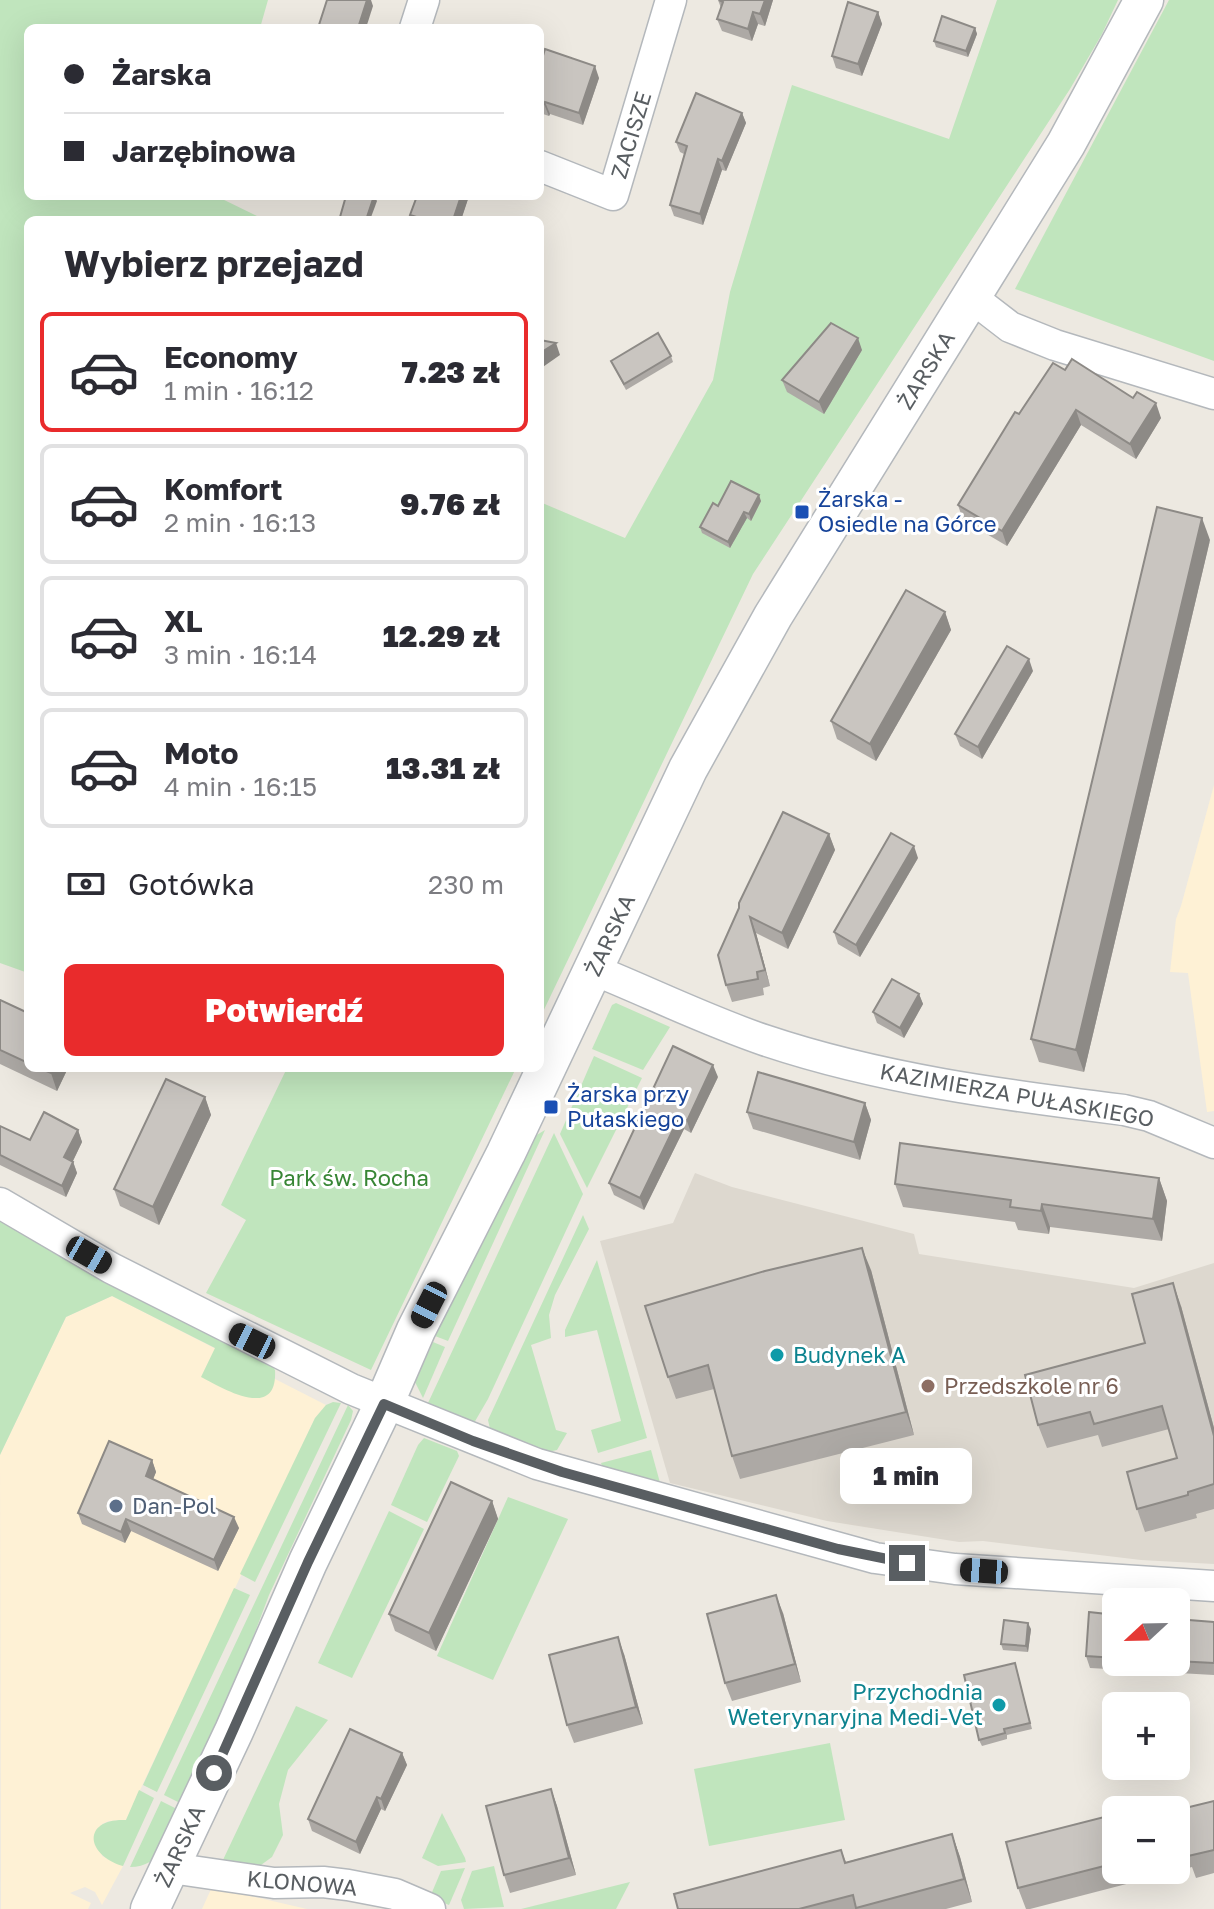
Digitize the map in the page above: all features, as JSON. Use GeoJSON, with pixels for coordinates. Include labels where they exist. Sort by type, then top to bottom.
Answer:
{"type":"FeatureCollection","features":[{"type":"Feature","properties":{"kind":"street"},"geometry":{"type":"LineString","coordinates":[[416,24],[424,0]]}},
{"type":"Feature","properties":{"kind":"street","name":"ZACISZE"},"geometry":{"type":"LineString","coordinates":[[544,168],[613,195],[671,0]]}},
{"type":"Feature","properties":{"kind":"street","name":"ŻARSKA"},"geometry":{"type":"LineString","coordinates":[[150,1909],[416,1330],[506,1153],[688,769],[773,616],[1073,133],[1144,0]]}},
{"type":"Feature","properties":{"kind":"street"},"geometry":{"type":"LineString","coordinates":[[971,297],[1010,327],[1055,345],[1214,394]]}},
{"type":"Feature","properties":{"kind":"street","name":"KAZIMIERZA PUŁASKIEGO"},"geometry":{"type":"LineString","coordinates":[[594,970],[699,1017],[789,1048],[955,1088],[1124,1110],[1149,1116],[1214,1143]]}},
{"type":"Feature","properties":{"kind":"street"},"geometry":{"type":"LineString","coordinates":[[0,1203],[111,1268],[212,1321],[384,1404],[473,1441],[562,1472],[838,1549],[907,1563],[1214,1586]]}},
{"type":"Feature","properties":{"kind":"street","name":"KLONOWA"},"geometry":{"type":"LineString","coordinates":[[171,1868],[274,1883],[348,1885],[395,1894],[430,1909]]}},
{"type":"Feature","properties":{"kind":"shaded area"},"geometry":{"type":"Polygon","coordinates":[[[1214,785],[1214,1111],[1207,1112],[1188,973],[1170,972],[1176,919],[1214,785]]]}},
{"type":"Feature","properties":{"kind":"shaded area","name":"Przedszkole nr 6"},"geometry":{"type":"Polygon","coordinates":[[[695,1173],[732,1187],[914,1234],[919,1254],[1134,1288],[1214,1263],[1214,1564],[1141,1560],[983,1541],[959,1542],[827,1521],[670,1483],[600,1241],[673,1223],[695,1173]]]}},
{"type":"Feature","properties":{"kind":"shaded area"},"geometry":{"type":"Polygon","coordinates":[[[112,1296],[326,1405],[315,1418],[126,1820],[102,1824],[102,1856],[123,1866],[102,1905],[95,1892],[85,1887],[70,1893],[91,1903],[88,1909],[1,1909],[0,1455],[66,1317],[112,1296]]]}},
{"type":"Feature","properties":{"kind":"shaded area"},"geometry":{"type":"Polygon","coordinates":[[[212,1887],[307,1909],[202,1909],[212,1887]]]}},
{"type":"Feature","properties":{"kind":"green space"},"geometry":{"type":"Polygon","coordinates":[[[0,0],[268,0],[261,24],[24,24],[24,200],[224,200],[257,216],[24,216],[24,972],[0,963],[0,0]]]}},
{"type":"Feature","properties":{"kind":"green space"},"geometry":{"type":"Polygon","coordinates":[[[997,0],[1118,0],[1070,89],[753,574],[544,1010],[544,504],[625,538],[713,380],[730,292],[792,85],[949,139],[997,0]]]}},
{"type":"Feature","properties":{"kind":"green space"},"geometry":{"type":"Polygon","coordinates":[[[1169,0],[1214,0],[1214,361],[1015,289],[1169,0]]]}},
{"type":"Feature","properties":{"kind":"green space"},"geometry":{"type":"Polygon","coordinates":[[[616,1003],[670,1027],[643,1070],[592,1049],[612,1005],[616,1003]]]}},
{"type":"Feature","properties":{"kind":"green space"},"geometry":{"type":"Polygon","coordinates":[[[594,1056],[642,1078],[587,1188],[560,1134],[594,1056]]]}},
{"type":"Feature","properties":{"kind":"green space","name":"Park św. Rocha"},"geometry":{"type":"Polygon","coordinates":[[[285,1072],[514,1072],[371,1370],[206,1293],[246,1220],[221,1205],[285,1072]]]}},
{"type":"Feature","properties":{"kind":"green space"},"geometry":{"type":"Polygon","coordinates":[[[545,1130],[448,1341],[435,1336],[530,1139],[545,1130]]]}},
{"type":"Feature","properties":{"kind":"green space"},"geometry":{"type":"Polygon","coordinates":[[[554,1133],[583,1194],[474,1423],[428,1403],[554,1133]]]}},
{"type":"Feature","properties":{"kind":"green space"},"geometry":{"type":"Polygon","coordinates":[[[583,1215],[589,1229],[555,1295],[549,1315],[551,1338],[531,1345],[556,1430],[567,1433],[557,1450],[548,1452],[495,1433],[490,1429],[488,1420],[583,1215]]]}},
{"type":"Feature","properties":{"kind":"green space"},"geometry":{"type":"Polygon","coordinates":[[[0,1220],[266,1358],[275,1370],[274,1386],[268,1395],[247,1397],[201,1377],[215,1348],[112,1296],[66,1317],[0,1455],[0,1220]]]}},
{"type":"Feature","properties":{"kind":"green space"},"geometry":{"type":"Polygon","coordinates":[[[597,1260],[647,1438],[598,1453],[591,1430],[621,1421],[597,1330],[565,1337],[565,1330],[597,1260]]]}},
{"type":"Feature","properties":{"kind":"green space"},"geometry":{"type":"Polygon","coordinates":[[[433,1342],[445,1347],[423,1398],[415,1382],[433,1342]]]}},
{"type":"Feature","properties":{"kind":"green space"},"geometry":{"type":"Polygon","coordinates":[[[341,1403],[255,1582],[240,1574],[315,1418],[326,1405],[341,1403]]]}},
{"type":"Feature","properties":{"kind":"green space"},"geometry":{"type":"Polygon","coordinates":[[[348,1405],[353,1411],[351,1420],[269,1595],[211,1750],[186,1806],[164,1795],[348,1405]]]}},
{"type":"Feature","properties":{"kind":"green space"},"geometry":{"type":"Polygon","coordinates":[[[424,1438],[457,1451],[459,1456],[427,1522],[391,1505],[424,1438]]]}},
{"type":"Feature","properties":{"kind":"green space"},"geometry":{"type":"Polygon","coordinates":[[[651,1450],[662,1490],[604,1471],[601,1463],[651,1450]]]}},
{"type":"Feature","properties":{"kind":"green space"},"geometry":{"type":"Polygon","coordinates":[[[508,1497],[568,1519],[493,1680],[437,1656],[508,1497]]]}},
{"type":"Feature","properties":{"kind":"green space"},"geometry":{"type":"Polygon","coordinates":[[[389,1511],[424,1529],[352,1678],[318,1663],[389,1511]]]}},
{"type":"Feature","properties":{"kind":"green space"},"geometry":{"type":"Polygon","coordinates":[[[234,1588],[250,1595],[157,1792],[143,1785],[234,1588]]]}},
{"type":"Feature","properties":{"kind":"green space"},"geometry":{"type":"Polygon","coordinates":[[[296,1706],[328,1720],[288,1770],[279,1804],[283,1835],[272,1857],[261,1865],[222,1862],[296,1706]]]}},
{"type":"Feature","properties":{"kind":"green space"},"geometry":{"type":"Polygon","coordinates":[[[830,1743],[845,1820],[709,1846],[694,1769],[830,1743]]]}},
{"type":"Feature","properties":{"kind":"green space"},"geometry":{"type":"Polygon","coordinates":[[[139,1790],[154,1798],[123,1866],[101,1853],[95,1846],[94,1838],[102,1825],[126,1820],[139,1790]]]}},
{"type":"Feature","properties":{"kind":"green space"},"geometry":{"type":"Polygon","coordinates":[[[161,1801],[183,1812],[157,1856],[141,1866],[130,1867],[161,1801]]]}},
{"type":"Feature","properties":{"kind":"green space"},"geometry":{"type":"Polygon","coordinates":[[[442,1813],[466,1862],[438,1866],[422,1858],[442,1813]]]}},
{"type":"Feature","properties":{"kind":"green space"},"geometry":{"type":"Polygon","coordinates":[[[494,1866],[504,1907],[464,1909],[461,1900],[472,1871],[494,1866]]]}},
{"type":"Feature","properties":{"kind":"green space"},"geometry":{"type":"Polygon","coordinates":[[[465,1868],[449,1905],[430,1897],[441,1871],[465,1868]]]}},
{"type":"Feature","properties":{"kind":"green space"},"geometry":{"type":"Polygon","coordinates":[[[630,1882],[616,1909],[521,1909],[630,1882]]]}},
{"type":"Feature","properties":{"kind":"building"},"geometry":{"type":"Polygon","coordinates":[[[327,0],[367,0],[359,24],[319,24],[327,0]]]}},
{"type":"Feature","properties":{"kind":"building"},"geometry":{"type":"Polygon","coordinates":[[[719,0],[765,0],[760,14],[753,12],[748,29],[717,19],[723,2],[719,0]]]}},
{"type":"Feature","properties":{"kind":"building"},"geometry":{"type":"Polygon","coordinates":[[[848,2],[878,12],[858,64],[832,56],[848,2]]]}},
{"type":"Feature","properties":{"kind":"building"},"geometry":{"type":"Polygon","coordinates":[[[942,16],[975,28],[966,51],[934,41],[942,16]]]}},
{"type":"Feature","properties":{"kind":"building"},"geometry":{"type":"Polygon","coordinates":[[[545,49],[595,66],[579,113],[544,104],[545,49]]]}},
{"type":"Feature","properties":{"kind":"building"},"geometry":{"type":"Polygon","coordinates":[[[696,93],[742,113],[722,161],[718,159],[700,214],[670,205],[687,146],[676,142],[696,93]]]}},
{"type":"Feature","properties":{"kind":"building"},"geometry":{"type":"Polygon","coordinates":[[[345,200],[373,200],[367,216],[340,216],[345,200]]]}},
{"type":"Feature","properties":{"kind":"building"},"geometry":{"type":"Polygon","coordinates":[[[416,200],[460,200],[454,216],[410,215],[416,200]]]}},
{"type":"Feature","properties":{"kind":"building"},"geometry":{"type":"Polygon","coordinates":[[[831,323],[858,338],[819,402],[782,380],[831,323]]]}},
{"type":"Feature","properties":{"kind":"building"},"geometry":{"type":"Polygon","coordinates":[[[658,333],[671,356],[624,384],[611,361],[658,333]]]}},
{"type":"Feature","properties":{"kind":"building"},"geometry":{"type":"Polygon","coordinates":[[[544,341],[556,343],[544,350],[544,341]]]}},
{"type":"Feature","properties":{"kind":"building"},"geometry":{"type":"Polygon","coordinates":[[[1072,359],[1133,398],[1137,392],[1156,403],[1130,444],[1076,410],[1002,531],[958,505],[1015,412],[1019,414],[1053,363],[1065,370],[1072,359]]]}},
{"type":"Feature","properties":{"kind":"building"},"geometry":{"type":"Polygon","coordinates":[[[731,481],[759,495],[749,514],[744,512],[728,542],[700,527],[713,503],[718,506],[731,481]]]}},
{"type":"Feature","properties":{"kind":"building"},"geometry":{"type":"Polygon","coordinates":[[[1157,507],[1202,518],[1076,1050],[1031,1039],[1157,507]]]}},
{"type":"Feature","properties":{"kind":"building"},"geometry":{"type":"Polygon","coordinates":[[[906,590],[945,612],[870,744],[831,721],[906,590]]]}},
{"type":"Feature","properties":{"kind":"building"},"geometry":{"type":"Polygon","coordinates":[[[1007,646],[1029,659],[978,747],[955,734],[1007,646]]]}},
{"type":"Feature","properties":{"kind":"building"},"geometry":{"type":"Polygon","coordinates":[[[783,812],[829,834],[782,933],[750,917],[765,970],[757,972],[758,979],[726,985],[718,955],[739,903],[783,812]]]}},
{"type":"Feature","properties":{"kind":"building"},"geometry":{"type":"Polygon","coordinates":[[[891,833],[914,846],[856,945],[834,932],[891,833]]]}},
{"type":"Feature","properties":{"kind":"building"},"geometry":{"type":"Polygon","coordinates":[[[892,979],[919,994],[900,1028],[873,1012],[892,979]]]}},
{"type":"Feature","properties":{"kind":"building"},"geometry":{"type":"Polygon","coordinates":[[[0,1000],[24,1011],[24,1061],[0,1050],[0,1000]]]}},
{"type":"Feature","properties":{"kind":"building"},"geometry":{"type":"Polygon","coordinates":[[[673,1046],[713,1065],[687,1121],[679,1117],[640,1198],[609,1183],[673,1046]]]}},
{"type":"Feature","properties":{"kind":"building"},"geometry":{"type":"Polygon","coordinates":[[[758,1072],[865,1103],[854,1142],[747,1112],[758,1072]]]}},
{"type":"Feature","properties":{"kind":"building"},"geometry":{"type":"Polygon","coordinates":[[[166,1079],[205,1097],[153,1207],[114,1189],[166,1079]]]}},
{"type":"Feature","properties":{"kind":"building"},"geometry":{"type":"Polygon","coordinates":[[[44,1112],[78,1130],[64,1157],[73,1162],[62,1186],[0,1155],[0,1126],[30,1140],[44,1112]]]}},
{"type":"Feature","properties":{"kind":"building"},"geometry":{"type":"Polygon","coordinates":[[[900,1143],[1159,1178],[1153,1219],[1042,1204],[1041,1211],[1010,1207],[1011,1200],[895,1184],[900,1143]]]}},
{"type":"Feature","properties":{"kind":"building","name":"Budynek A"},"geometry":{"type":"Polygon","coordinates":[[[862,1248],[906,1412],[732,1456],[708,1365],[668,1377],[645,1306],[765,1271],[862,1248]]]}},
{"type":"Feature","properties":{"kind":"building"},"geometry":{"type":"Polygon","coordinates":[[[1173,1283],[1214,1436],[1214,1484],[1188,1492],[1188,1495],[1137,1509],[1127,1472],[1177,1458],[1162,1406],[1094,1424],[1090,1412],[1038,1425],[1025,1375],[1145,1343],[1132,1294],[1173,1283]]]}},
{"type":"Feature","properties":{"kind":"building"},"geometry":{"type":"Polygon","coordinates":[[[109,1441],[152,1460],[146,1476],[234,1517],[214,1560],[126,1519],[121,1532],[78,1513],[109,1441]]]}},
{"type":"Feature","properties":{"kind":"building"},"geometry":{"type":"Polygon","coordinates":[[[451,1482],[492,1501],[429,1633],[389,1614],[451,1482]]]}},
{"type":"Feature","properties":{"kind":"building"},"geometry":{"type":"Polygon","coordinates":[[[776,1595],[795,1664],[725,1683],[707,1614],[776,1595]]]}},
{"type":"Feature","properties":{"kind":"building"},"geometry":{"type":"Polygon","coordinates":[[[1089,1612],[1102,1613],[1102,1657],[1086,1656],[1089,1612]]]}},
{"type":"Feature","properties":{"kind":"building"},"geometry":{"type":"Polygon","coordinates":[[[1004,1620],[1028,1623],[1026,1646],[1001,1644],[1004,1620]]]}},
{"type":"Feature","properties":{"kind":"building"},"geometry":{"type":"Polygon","coordinates":[[[1190,1620],[1214,1622],[1214,1663],[1190,1662],[1190,1620]]]}},
{"type":"Feature","properties":{"kind":"building"},"geometry":{"type":"Polygon","coordinates":[[[618,1637],[636,1707],[567,1725],[549,1655],[618,1637]]]}},
{"type":"Feature","properties":{"kind":"building","name":"Przychodnia Weterynaryjna Medi-Vet"},"geometry":{"type":"Polygon","coordinates":[[[1015,1663],[1030,1723],[1004,1729],[1005,1733],[979,1740],[964,1675],[1015,1663]]]}},
{"type":"Feature","properties":{"kind":"building"},"geometry":{"type":"Polygon","coordinates":[[[350,1729],[402,1753],[381,1799],[377,1797],[356,1842],[308,1819],[350,1729]]]}},
{"type":"Feature","properties":{"kind":"building"},"geometry":{"type":"Polygon","coordinates":[[[551,1789],[569,1858],[504,1875],[486,1806],[551,1789]]]}},
{"type":"Feature","properties":{"kind":"building"},"geometry":{"type":"Polygon","coordinates":[[[1214,1801],[1214,1850],[1190,1856],[1190,1807],[1214,1801]]]}},
{"type":"Feature","properties":{"kind":"building"},"geometry":{"type":"Polygon","coordinates":[[[1102,1818],[1102,1867],[1018,1888],[1006,1842],[1102,1818]]]}},
{"type":"Feature","properties":{"kind":"building"},"geometry":{"type":"Polygon","coordinates":[[[952,1834],[964,1879],[856,1908],[853,1895],[799,1909],[678,1909],[674,1894],[841,1850],[845,1863],[952,1834]]]}},
{"type":"Feature","properties":{"kind":"place","name":"Żarska - Osiedle na Górce"},"geometry":{"type":"Point","coordinates":[802,512]}},
{"type":"Feature","properties":{"kind":"place","name":"Żarska przy Pułaskiego"},"geometry":{"type":"Point","coordinates":[551,1107]}},
{"type":"Feature","properties":{"kind":"place","name":"Budynek A"},"geometry":{"type":"Point","coordinates":[777,1355]}},
{"type":"Feature","properties":{"kind":"place","name":"Przedszkole nr 6"},"geometry":{"type":"Point","coordinates":[928,1386]}},
{"type":"Feature","properties":{"kind":"place","name":"Dan-Pol"},"geometry":{"type":"Point","coordinates":[116,1506]}},
{"type":"Feature","properties":{"kind":"place","name":"Przychodnia Weterynaryjna Medi-Vet"},"geometry":{"type":"Point","coordinates":[999,1705]}},
{"type":"Feature","properties":{"kind":"route"},"geometry":{"type":"LineString","coordinates":[[214,1773],[308,1562],[384,1404],[473,1441],[562,1472],[838,1549],[907,1563]]}}]}
